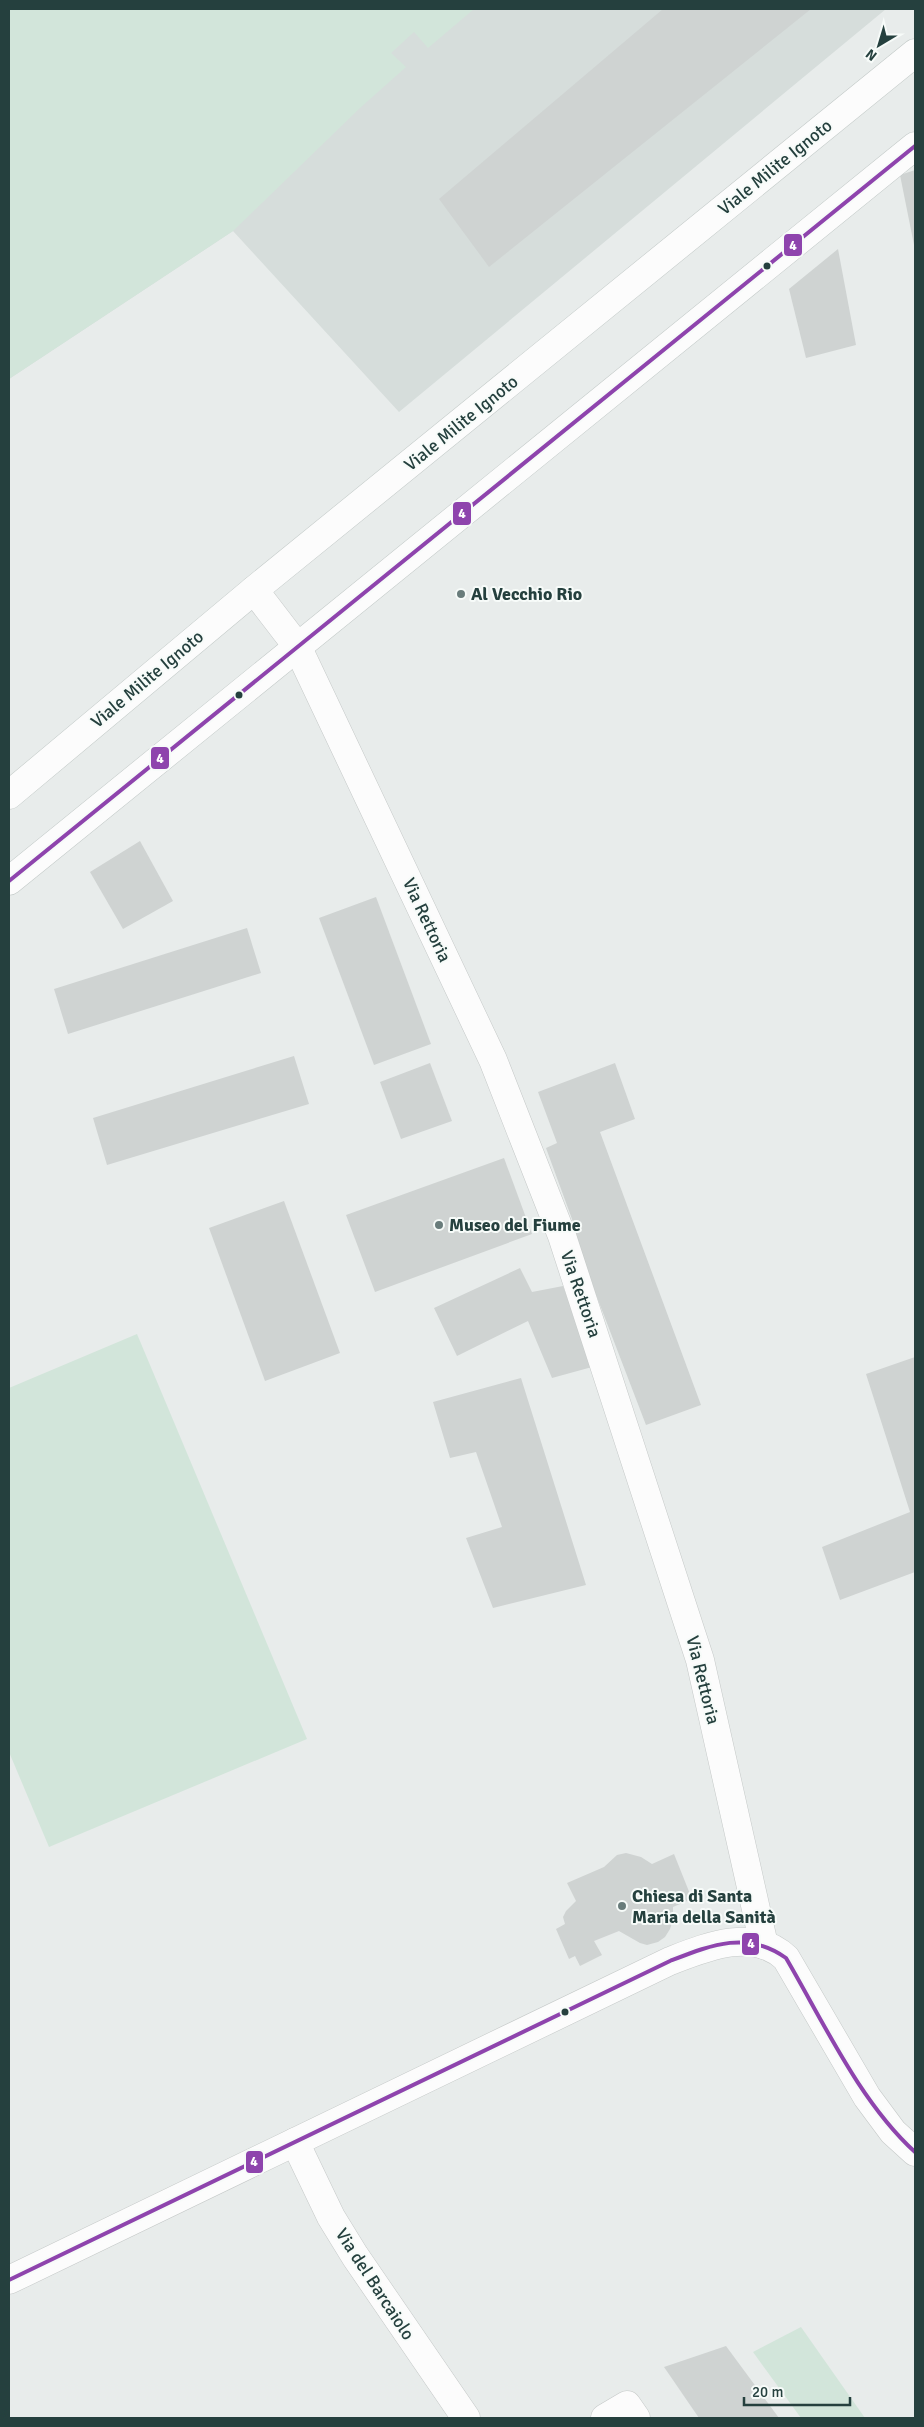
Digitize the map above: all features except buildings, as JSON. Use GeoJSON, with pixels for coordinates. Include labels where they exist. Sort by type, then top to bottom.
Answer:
{"type":"FeatureCollection","features":[{"type":"Feature","properties":{"kind":"street","name":"Viale Milite Ignoto"},"geometry":{"type":"LineString","coordinates":[[9,795],[254,590],[912,63]]}},
{"type":"Feature","properties":{"kind":"street"},"geometry":{"type":"LineString","coordinates":[[9,880],[915,146]]}},
{"type":"Feature","properties":{"kind":"street","name":"Via Rettoria"},"geometry":{"type":"LineString","coordinates":[[254,590],[297,646],[493,1060],[562,1236],[700,1660],[764,1945]]}},
{"type":"Feature","properties":{"kind":"street"},"geometry":{"type":"LineString","coordinates":[[9,2280],[670,1961],[724,1943],[753,1942],[778,1950],[786,1958],[867,2096],[894,2132],[915,2152]]}},
{"type":"Feature","properties":{"kind":"street","name":"Via del Barcaiolo"},"geometry":{"type":"LineString","coordinates":[[295,2142],[331,2217],[355,2256],[466,2418]]}},
{"type":"Feature","properties":{"kind":"street"},"geometry":{"type":"LineString","coordinates":[[605,2418],[627,2405],[636,2418]]}},
{"type":"Feature","properties":{"kind":"shaded area"},"geometry":{"type":"Polygon","coordinates":[[[9,9],[886,9],[399,412],[233,231],[9,379],[9,9]]]}},
{"type":"Feature","properties":{"kind":"green space"},"geometry":{"type":"Polygon","coordinates":[[[9,9],[474,9],[428,48],[414,32],[391,53],[406,67],[360,108],[233,231],[9,379],[9,9]]]}},
{"type":"Feature","properties":{"kind":"green space"},"geometry":{"type":"Polygon","coordinates":[[[137,1334],[307,1739],[49,1847],[9,1752],[9,1388],[137,1334]]]}},
{"type":"Feature","properties":{"kind":"green space"},"geometry":{"type":"Polygon","coordinates":[[[801,2327],[865,2418],[801,2418],[753,2352],[801,2327]]]}},
{"type":"Feature","properties":{"kind":"transit line","name":"4"},"geometry":{"type":"LineString","coordinates":[[9,881],[915,146]]}},
{"type":"Feature","properties":{"kind":"transit line","name":"4"},"geometry":{"type":"LineString","coordinates":[[9,2280],[670,1961],[700,1950],[729,1943],[757,1944],[772,1949],[786,1958],[860,2086],[895,2132],[915,2152]]}},
{"type":"Feature","properties":{"kind":"place","name":"Al Vecchio Rio"},"geometry":{"type":"Point","coordinates":[461,594]}},
{"type":"Feature","properties":{"kind":"place","name":"Museo del Fiume"},"geometry":{"type":"Point","coordinates":[439,1225]}},
{"type":"Feature","properties":{"kind":"place","name":"Chiesa di Santa Maria della Sanità"},"geometry":{"type":"Point","coordinates":[622,1906]}}]}
